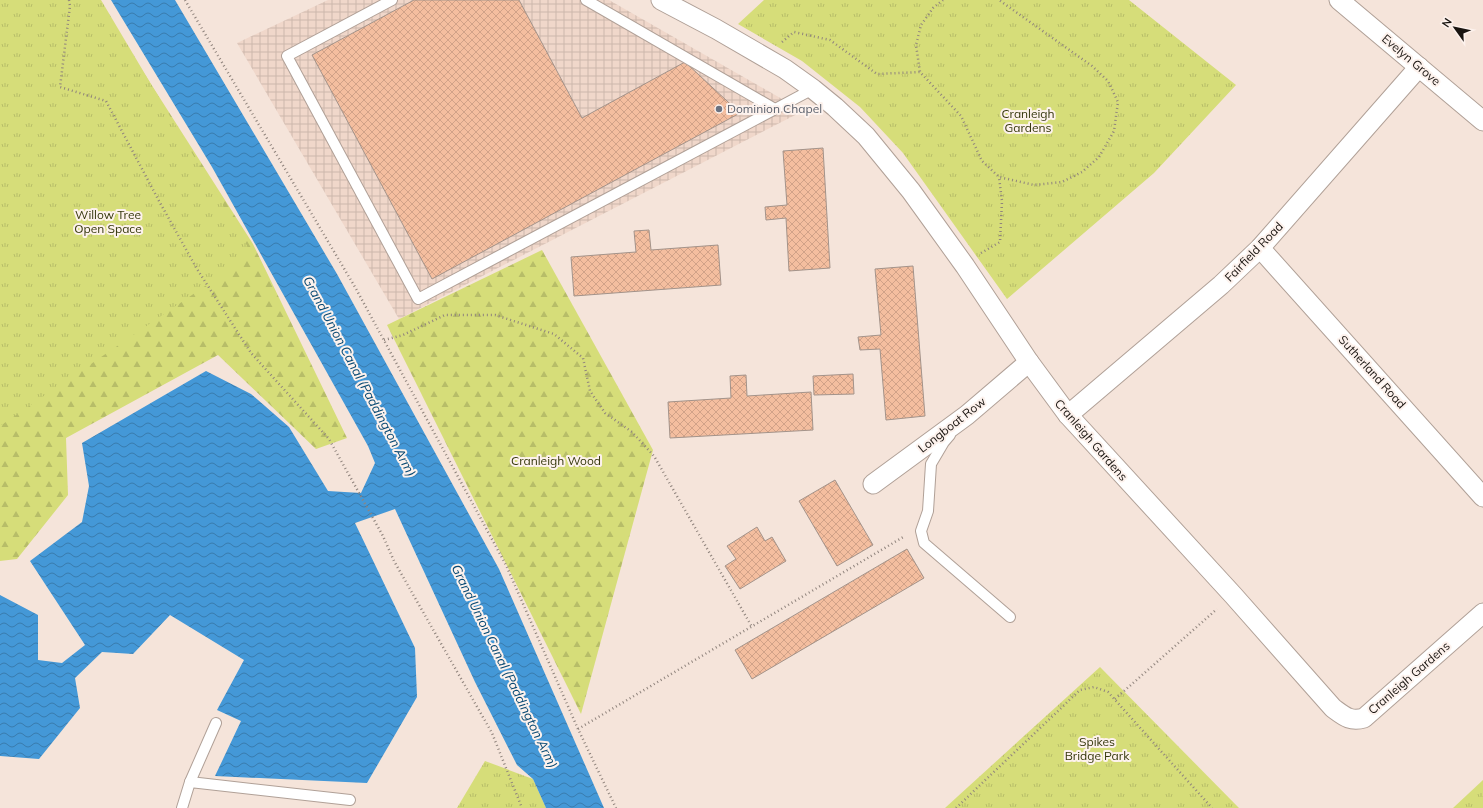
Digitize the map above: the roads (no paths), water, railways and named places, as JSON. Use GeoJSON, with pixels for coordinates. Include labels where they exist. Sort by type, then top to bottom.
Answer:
{"type":"FeatureCollection","features":[{"type":"Feature","properties":{"kind":"street","name":"Cranleigh Gardens"},"geometry":{"type":"LineString","coordinates":[[661,0],[764,56],[813,89],[848,118],[888,161],[911,191],[965,266],[1028,362],[1068,416],[1233,595],[1333,708],[1349,718],[1356,720],[1364,718],[1483,613]]}},
{"type":"Feature","properties":{"kind":"street","name":"Evelyn Grove"},"geometry":{"type":"LineString","coordinates":[[1339,0],[1483,121]]}},
{"type":"Feature","properties":{"kind":"street","name":"Fairfield Road"},"geometry":{"type":"LineString","coordinates":[[1068,416],[1221,285],[1260,248],[1419,67]]}},
{"type":"Feature","properties":{"kind":"street","name":"Sutherland Road"},"geometry":{"type":"LineString","coordinates":[[1260,248],[1483,497]]}},
{"type":"Feature","properties":{"kind":"street","name":"Longboat Row"},"geometry":{"type":"LineString","coordinates":[[873,484],[967,415],[1028,362]]}},
{"type":"Feature","properties":{"kind":"lane"},"geometry":{"type":"LineString","coordinates":[[392,0],[288,56],[418,299],[813,89]]}},
{"type":"Feature","properties":{"kind":"lane"},"geometry":{"type":"LineString","coordinates":[[586,0],[775,109]]}},
{"type":"Feature","properties":{"kind":"lane"},"geometry":{"type":"LineString","coordinates":[[967,415],[944,442],[931,464],[928,511],[921,531],[924,543],[1010,617]]}},
{"type":"Feature","properties":{"kind":"lane"},"geometry":{"type":"LineString","coordinates":[[182,808],[190,782],[216,723]]}},
{"type":"Feature","properties":{"kind":"lane"},"geometry":{"type":"LineString","coordinates":[[190,782],[350,800]]}},
{"type":"Feature","properties":{"kind":"water","name":"Grand Union Canal (Paddington Arm)"},"geometry":{"type":"Polygon","coordinates":[[[111,0],[175,0],[337,274],[499,569],[604,808],[546,808],[533,779],[517,765],[475,682],[395,509],[355,523],[415,648],[417,697],[367,783],[215,776],[241,721],[217,710],[244,660],[170,615],[133,654],[102,652],[75,678],[80,708],[39,759],[0,756],[0,595],[38,615],[38,660],[62,663],[85,645],[30,561],[82,522],[89,486],[82,443],[206,371],[251,394],[289,427],[328,491],[361,493],[375,463],[368,446],[212,167],[111,0]]]}},
{"type":"Feature","properties":{"kind":"place","name":"Dominion Chapel"},"geometry":{"type":"Point","coordinates":[719,109]}},
{"type":"Feature","properties":{"kind":"park label","name":"Willow Tree Open Space"},"geometry":{"type":"Point","coordinates":[108,222]}},
{"type":"Feature","properties":{"kind":"park label","name":"Cranleigh Wood"},"geometry":{"type":"Point","coordinates":[556,461]}},
{"type":"Feature","properties":{"kind":"park label","name":"Spikes Bridge Park"},"geometry":{"type":"Point","coordinates":[1097,749]}}]}
